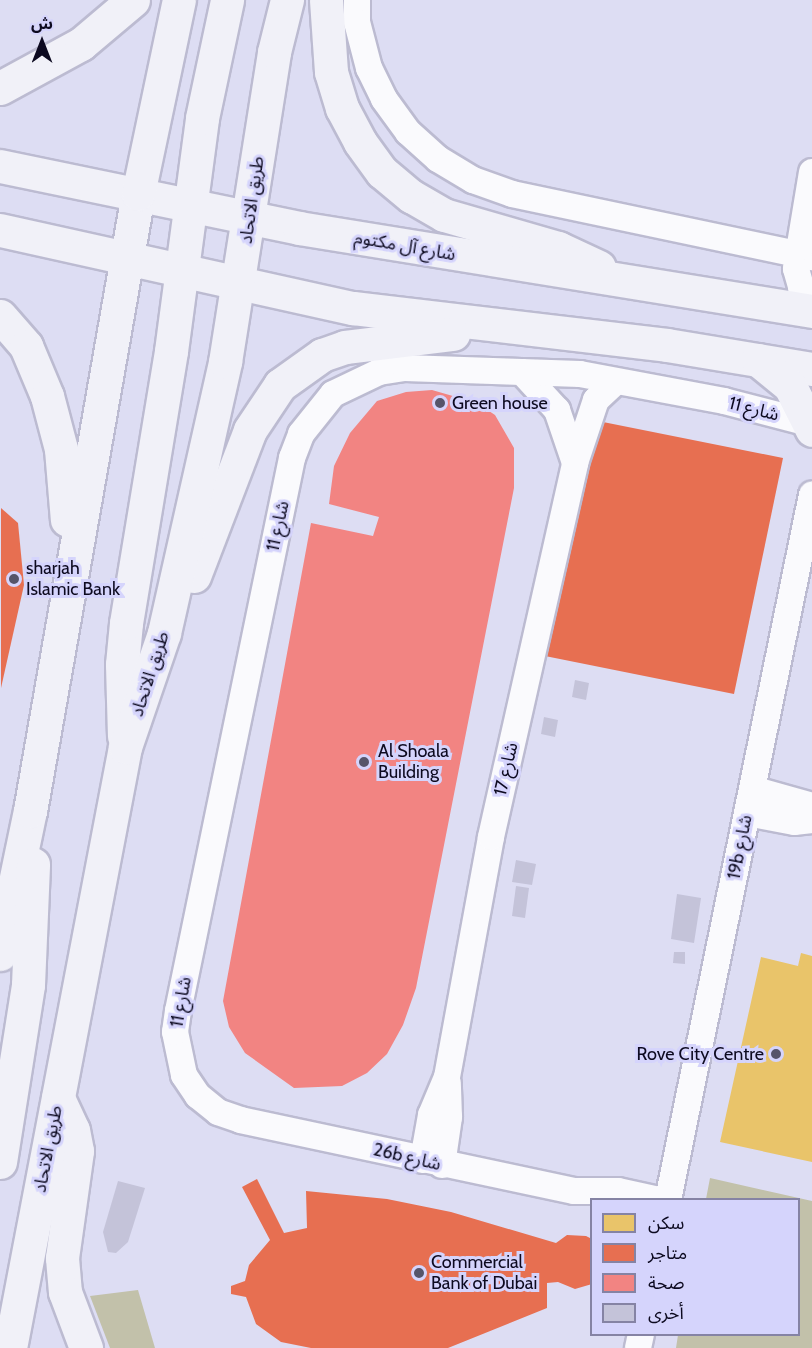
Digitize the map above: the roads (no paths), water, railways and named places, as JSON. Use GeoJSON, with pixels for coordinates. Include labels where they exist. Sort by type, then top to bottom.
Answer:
{"type":"FeatureCollection","features":[{"type":"Feature","properties":{"kind":"main road"},"geometry":{"type":"LineString","coordinates":[[0,88],[81,44],[133,0]]}},
{"type":"Feature","properties":{"kind":"main road"},"geometry":{"type":"LineString","coordinates":[[0,954],[30,811],[71,561],[129,258],[138,194],[179,0]]}},
{"type":"Feature","properties":{"kind":"main road"},"geometry":{"type":"LineString","coordinates":[[125,747],[122,664],[126,623],[182,269],[211,66],[227,0]]}},
{"type":"Feature","properties":{"kind":"main road","name":"طريق الاتحاد"},"geometry":{"type":"LineString","coordinates":[[10,1348],[125,747],[164,633],[223,371],[250,218],[274,52],[287,0]]}},
{"type":"Feature","properties":{"kind":"main road"},"geometry":{"type":"LineString","coordinates":[[326,0],[331,72],[342,108],[360,142],[382,172],[411,196],[444,215],[558,248],[626,283]]}},
{"type":"Feature","properties":{"kind":"main road","name":"شارع آل مكتوم"},"geometry":{"type":"LineString","coordinates":[[0,166],[250,218],[626,283],[812,311]]}},
{"type":"Feature","properties":{"kind":"main road"},"geometry":{"type":"LineString","coordinates":[[0,230],[353,308],[757,359],[812,369]]}},
{"type":"Feature","properties":{"kind":"main road"},"geometry":{"type":"LineString","coordinates":[[0,316],[26,346],[47,396],[61,449],[71,561]]}},
{"type":"Feature","properties":{"kind":"main road"},"geometry":{"type":"LineString","coordinates":[[164,633],[199,565],[250,430],[280,385],[322,356],[345,347],[457,334],[485,323]]}},
{"type":"Feature","properties":{"kind":"main road"},"geometry":{"type":"LineString","coordinates":[[757,359],[790,386],[811,425]]}},
{"type":"Feature","properties":{"kind":"main road"},"geometry":{"type":"LineString","coordinates":[[0,1162],[20,1049],[32,940],[30,811]]}},
{"type":"Feature","properties":{"kind":"main road"},"geometry":{"type":"LineString","coordinates":[[58,1098],[73,1130],[77,1151],[62,1258],[64,1292],[86,1348]]}},
{"type":"Feature","properties":{"kind":"street"},"geometry":{"type":"LineString","coordinates":[[357,0],[357,22],[369,68],[384,99],[408,132],[438,159],[473,180],[512,194],[805,255]]}},
{"type":"Feature","properties":{"kind":"street"},"geometry":{"type":"LineString","coordinates":[[812,172],[805,255],[796,269],[801,287],[812,302]]}},
{"type":"Feature","properties":{"kind":"street","name":"شارع 11"},"geometry":{"type":"LineString","coordinates":[[241,1120],[218,1112],[198,1096],[184,1075],[175,1032],[292,458],[301,434],[333,394],[379,372],[405,368],[580,374],[724,401],[811,425]]}},
{"type":"Feature","properties":{"kind":"street"},"geometry":{"type":"LineString","coordinates":[[522,372],[557,410],[575,463]]}},
{"type":"Feature","properties":{"kind":"street","name":"شارع 17"},"geometry":{"type":"LineString","coordinates":[[432,1162],[431,1115],[447,1077],[491,837],[575,463],[596,400],[615,382]]}},
{"type":"Feature","properties":{"kind":"street","name":"19b شارع"},"geometry":{"type":"LineString","coordinates":[[668,1198],[812,495]]}},
{"type":"Feature","properties":{"kind":"street"},"geometry":{"type":"LineString","coordinates":[[749,801],[812,806]]}},
{"type":"Feature","properties":{"kind":"street"},"geometry":{"type":"LineString","coordinates":[[749,801],[794,822],[812,820]]}},
{"type":"Feature","properties":{"kind":"street","name":"26b شارع"},"geometry":{"type":"LineString","coordinates":[[241,1120],[583,1196],[618,1191],[651,1198]]}},
{"type":"Feature","properties":{"kind":"place","name":"Green house"},"geometry":{"type":"Point","coordinates":[440,403]}},
{"type":"Feature","properties":{"kind":"place","name":"sharjah Islamic Bank"},"geometry":{"type":"Point","coordinates":[14,579]}},
{"type":"Feature","properties":{"kind":"place","name":"Al Shoala Building"},"geometry":{"type":"Point","coordinates":[364,762]}},
{"type":"Feature","properties":{"kind":"place","name":"Rove City Centre"},"geometry":{"type":"Point","coordinates":[776,1054]}},
{"type":"Feature","properties":{"kind":"place","name":"Commercial Bank of Dubai"},"geometry":{"type":"Point","coordinates":[419,1273]}}]}
